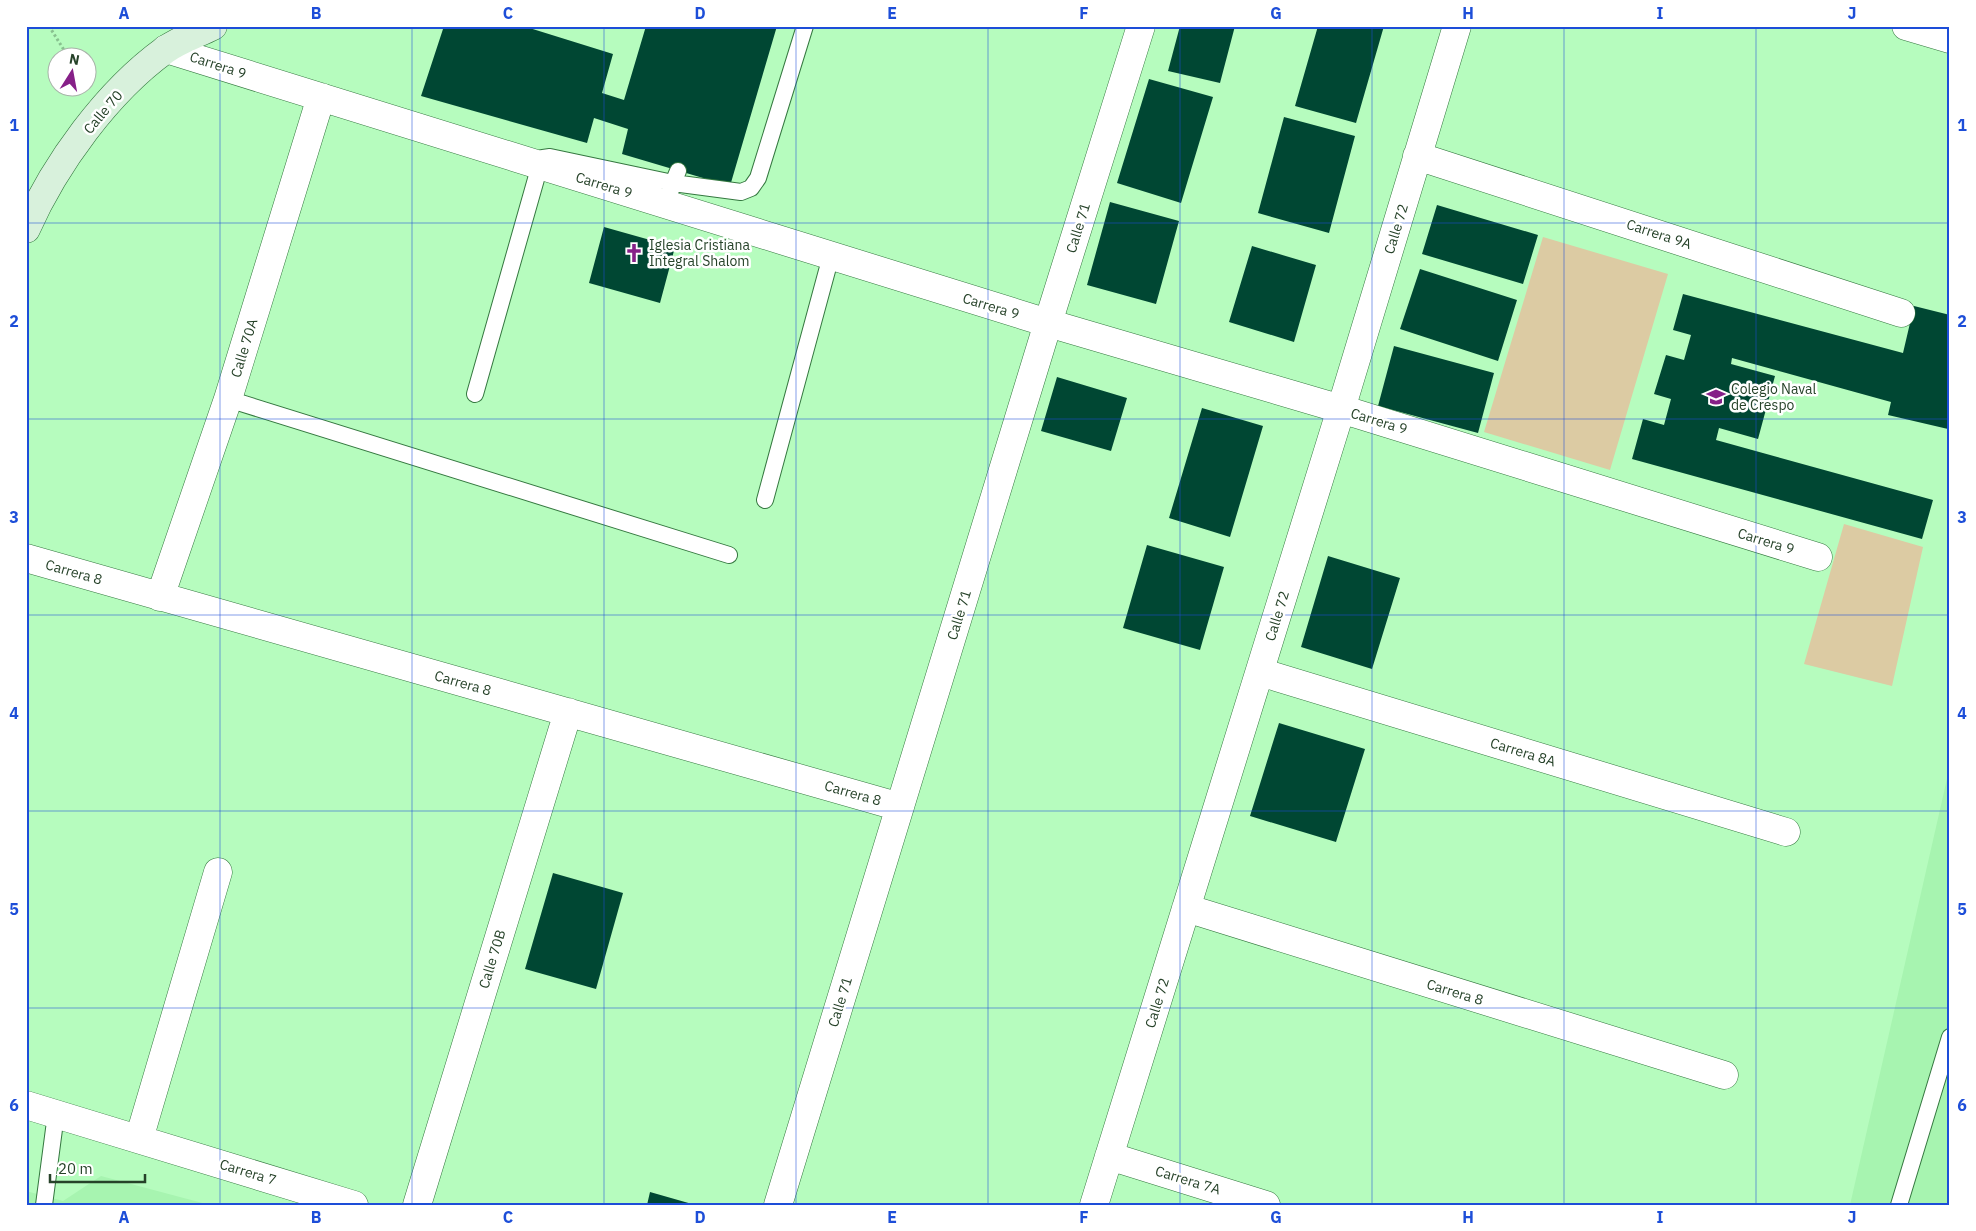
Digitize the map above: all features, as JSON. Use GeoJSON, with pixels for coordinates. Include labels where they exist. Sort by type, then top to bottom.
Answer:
{"type":"FeatureCollection","features":[{"type":"Feature","properties":{"kind":"main road","name":"Calle 70"},"geometry":{"type":"LineString","coordinates":[[26,229],[65,159],[103,109],[133,77],[166,49],[213,26]]}},
{"type":"Feature","properties":{"kind":"street","name":"Calle 71"},"geometry":{"type":"LineString","coordinates":[[778,1205],[1141,26]]}},
{"type":"Feature","properties":{"kind":"street","name":"Calle 72"},"geometry":{"type":"LineString","coordinates":[[1094,1205],[1342,409],[1417,156],[1458,26]]}},
{"type":"Feature","properties":{"kind":"street"},"geometry":{"type":"LineString","coordinates":[[1906,26],[1950,39]]}},
{"type":"Feature","properties":{"kind":"street","name":"Carrera 9"},"geometry":{"type":"LineString","coordinates":[[166,49],[540,165],[673,186],[831,256],[1048,323],[1342,409],[1818,557]]}},
{"type":"Feature","properties":{"kind":"street","name":"Calle 70A"},"geometry":{"type":"LineString","coordinates":[[160,597],[228,399],[321,97]]}},
{"type":"Feature","properties":{"kind":"street","name":"Carrera 9A"},"geometry":{"type":"LineString","coordinates":[[1417,156],[1901,313]]}},
{"type":"Feature","properties":{"kind":"street","name":"Carrera 8"},"geometry":{"type":"LineString","coordinates":[[26,558],[900,806]]}},
{"type":"Feature","properties":{"kind":"street","name":"Carrera 8A"},"geometry":{"type":"LineString","coordinates":[[1260,672],[1786,832]]}},
{"type":"Feature","properties":{"kind":"street","name":"Calle 70B"},"geometry":{"type":"LineString","coordinates":[[417,1205],[568,712]]}},
{"type":"Feature","properties":{"kind":"street"},"geometry":{"type":"LineString","coordinates":[[139,1139],[218,872]]}},
{"type":"Feature","properties":{"kind":"street","name":"Carrera 8"},"geometry":{"type":"LineString","coordinates":[[1186,908],[1724,1075]]}},
{"type":"Feature","properties":{"kind":"street","name":"Carrera 7"},"geometry":{"type":"LineString","coordinates":[[26,1105],[354,1205]]}},
{"type":"Feature","properties":{"kind":"street","name":"Carrera 7A"},"geometry":{"type":"LineString","coordinates":[[1109,1156],[1266,1205]]}},
{"type":"Feature","properties":{"kind":"lane"},"geometry":{"type":"LineString","coordinates":[[673,186],[741,192],[751,188],[758,178],[805,26]]}},
{"type":"Feature","properties":{"kind":"lane"},"geometry":{"type":"LineString","coordinates":[[475,394],[540,165]]}},
{"type":"Feature","properties":{"kind":"lane"},"geometry":{"type":"LineString","coordinates":[[765,500],[831,256]]}},
{"type":"Feature","properties":{"kind":"lane"},"geometry":{"type":"LineString","coordinates":[[228,399],[729,555]]}},
{"type":"Feature","properties":{"kind":"lane"},"geometry":{"type":"LineString","coordinates":[[1899,1205],[1950,1037]]}},
{"type":"Feature","properties":{"kind":"lane"},"geometry":{"type":"LineString","coordinates":[[44,1205],[56,1114]]}},
{"type":"Feature","properties":{"kind":"path"},"geometry":{"type":"LineString","coordinates":[[49,26],[63,48]]}},
{"type":"Feature","properties":{"kind":"shaded area"},"geometry":{"type":"Polygon","coordinates":[[[1543,237],[1668,274],[1610,470],[1484,432],[1543,237]]]}},
{"type":"Feature","properties":{"kind":"shaded area"},"geometry":{"type":"Polygon","coordinates":[[[1844,524],[1923,547],[1892,686],[1804,664],[1844,524]]]}},
{"type":"Feature","properties":{"kind":"shaded area"},"geometry":{"type":"Polygon","coordinates":[[[1950,765],[1950,1205],[1850,1205],[1949,770],[1950,765]]]}},
{"type":"Feature","properties":{"kind":"shaded area"},"geometry":{"type":"Polygon","coordinates":[[[101,1176],[210,1205],[26,1205],[26,1191],[63,1201],[101,1176]]]}},
{"type":"Feature","properties":{"kind":"building"},"geometry":{"type":"Polygon","coordinates":[[[444,26],[523,26],[613,54],[602,93],[624,100],[646,26],[777,26],[730,186],[622,154],[628,129],[594,118],[587,143],[421,96],[444,26]]]}},
{"type":"Feature","properties":{"kind":"building"},"geometry":{"type":"Polygon","coordinates":[[[1180,26],[1235,26],[1220,83],[1168,71],[1180,26]]]}},
{"type":"Feature","properties":{"kind":"building"},"geometry":{"type":"Polygon","coordinates":[[[1318,26],[1384,26],[1356,123],[1295,106],[1318,26]]]}},
{"type":"Feature","properties":{"kind":"building"},"geometry":{"type":"Polygon","coordinates":[[[1149,79],[1213,97],[1181,203],[1117,183],[1149,79]]]}},
{"type":"Feature","properties":{"kind":"building"},"geometry":{"type":"Polygon","coordinates":[[[1284,117],[1355,136],[1329,233],[1258,213],[1284,117]]]}},
{"type":"Feature","properties":{"kind":"building"},"geometry":{"type":"Polygon","coordinates":[[[1110,202],[1179,221],[1156,304],[1087,285],[1110,202]]]}},
{"type":"Feature","properties":{"kind":"building"},"geometry":{"type":"Polygon","coordinates":[[[1437,205],[1538,235],[1523,284],[1422,254],[1437,205]]]}},
{"type":"Feature","properties":{"kind":"building"},"geometry":{"type":"Polygon","coordinates":[[[604,227],[675,247],[660,303],[589,283],[604,227]]]}},
{"type":"Feature","properties":{"kind":"building"},"geometry":{"type":"Polygon","coordinates":[[[1252,246],[1316,265],[1294,342],[1229,322],[1252,246]]]}},
{"type":"Feature","properties":{"kind":"building"},"geometry":{"type":"Polygon","coordinates":[[[1420,269],[1517,300],[1498,361],[1400,329],[1420,269]]]}},
{"type":"Feature","properties":{"kind":"building"},"geometry":{"type":"Polygon","coordinates":[[[1683,294],[1903,353],[1914,306],[1950,315],[1950,420],[1948,429],[1888,415],[1891,402],[1732,358],[1731,364],[1775,376],[1758,439],[1719,428],[1716,440],[1933,500],[1922,539],[1632,459],[1643,419],[1664,425],[1671,399],[1654,394],[1666,355],[1684,360],[1691,335],[1673,330],[1683,294]]]}},
{"type":"Feature","properties":{"kind":"building"},"geometry":{"type":"Polygon","coordinates":[[[1394,346],[1494,373],[1478,433],[1378,406],[1394,346]]]}},
{"type":"Feature","properties":{"kind":"building"},"geometry":{"type":"Polygon","coordinates":[[[1057,377],[1127,398],[1111,451],[1041,431],[1057,377]]]}},
{"type":"Feature","properties":{"kind":"building"},"geometry":{"type":"Polygon","coordinates":[[[1202,408],[1263,426],[1230,537],[1169,518],[1202,408]]]}},
{"type":"Feature","properties":{"kind":"building"},"geometry":{"type":"Polygon","coordinates":[[[1147,545],[1224,567],[1200,650],[1123,628],[1147,545]]]}},
{"type":"Feature","properties":{"kind":"building"},"geometry":{"type":"Polygon","coordinates":[[[1328,556],[1400,578],[1372,669],[1301,647],[1328,556]]]}},
{"type":"Feature","properties":{"kind":"building"},"geometry":{"type":"Polygon","coordinates":[[[1279,723],[1365,749],[1336,842],[1250,816],[1279,723]]]}},
{"type":"Feature","properties":{"kind":"building"},"geometry":{"type":"Polygon","coordinates":[[[553,873],[623,893],[596,989],[525,969],[553,873]]]}},
{"type":"Feature","properties":{"kind":"building"},"geometry":{"type":"Polygon","coordinates":[[[650,1192],[692,1204],[692,1205],[647,1205],[650,1192]]]}},
{"type":"Feature","properties":{"kind":"place","name":"Iglesia Cristiana Integral Shalom"},"geometry":{"type":"Point","coordinates":[634,253]}},
{"type":"Feature","properties":{"kind":"place","name":"Colegio Naval de Crespo"},"geometry":{"type":"Point","coordinates":[1716,397]}}]}
